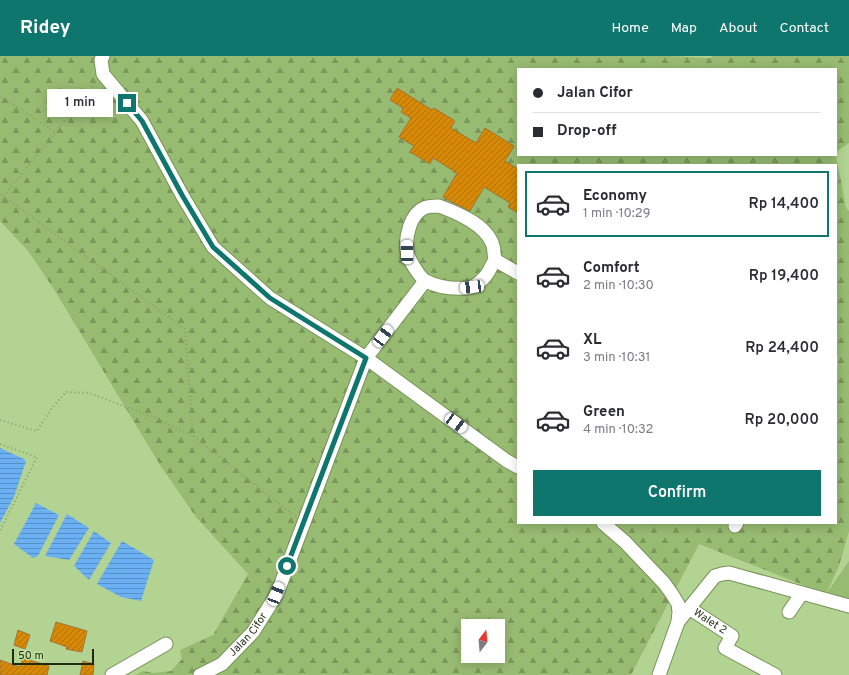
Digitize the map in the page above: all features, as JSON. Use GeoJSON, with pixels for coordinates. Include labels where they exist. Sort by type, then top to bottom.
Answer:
{"type":"FeatureCollection","features":[{"type":"Feature","properties":{"kind":"street"},"geometry":{"type":"LineString","coordinates":[[103,56],[101,60],[102,74],[142,121],[182,195],[213,247],[270,298],[366,358],[507,461],[517,466]]}},
{"type":"Feature","properties":{"kind":"street"},"geometry":{"type":"LineString","coordinates":[[438,206],[461,214],[485,231],[494,246],[494,260],[486,276],[472,287],[457,289],[441,287],[425,281],[415,268],[407,252],[407,236],[410,224],[415,215],[423,208],[438,206]]}},
{"type":"Feature","properties":{"kind":"street"},"geometry":{"type":"LineString","coordinates":[[494,260],[517,272]]}},
{"type":"Feature","properties":{"kind":"street","name":"Jalan Cifor"},"geometry":{"type":"LineString","coordinates":[[200,675],[222,664],[253,632],[276,594],[366,358],[425,281]]}},
{"type":"Feature","properties":{"kind":"street"},"geometry":{"type":"LineString","coordinates":[[604,524],[625,542],[664,583],[678,604],[682,614]]}},
{"type":"Feature","properties":{"kind":"street"},"geometry":{"type":"LineString","coordinates":[[659,675],[682,614],[716,576],[729,573],[849,606]]}},
{"type":"Feature","properties":{"kind":"street"},"geometry":{"type":"LineString","coordinates":[[789,612],[802,593]]}},
{"type":"Feature","properties":{"kind":"street","name":"Walet 2"},"geometry":{"type":"LineString","coordinates":[[682,614],[732,636],[725,648],[776,675]]}},
{"type":"Feature","properties":{"kind":"street"},"geometry":{"type":"LineString","coordinates":[[112,675],[166,644]]}},
{"type":"Feature","properties":{"kind":"path"},"geometry":{"type":"LineString","coordinates":[[0,202],[102,74]]}},
{"type":"Feature","properties":{"kind":"path"},"geometry":{"type":"LineString","coordinates":[[0,96],[56,132]]}},
{"type":"Feature","properties":{"kind":"path"},"geometry":{"type":"LineString","coordinates":[[0,194],[185,329],[194,437]]}},
{"type":"Feature","properties":{"kind":"path"},"geometry":{"type":"LineString","coordinates":[[0,420],[37,431],[52,408],[66,392],[89,393],[156,418],[194,437],[303,523]]}},
{"type":"Feature","properties":{"kind":"path"},"geometry":{"type":"LineString","coordinates":[[0,444],[37,457],[0,531]]}},
{"type":"Feature","properties":{"kind":"green space"},"geometry":{"type":"Polygon","coordinates":[[[0,56],[670,56],[710,58],[713,56],[849,56],[849,143],[837,151],[837,68],[517,68],[517,156],[836,156],[846,208],[849,211],[849,531],[839,566],[826,594],[699,544],[631,675],[135,675],[143,671],[153,673],[171,671],[182,659],[180,650],[213,635],[248,574],[196,517],[160,465],[55,291],[29,252],[0,221],[0,56]]]}},
{"type":"Feature","properties":{"kind":"green space"},"geometry":{"type":"Polygon","coordinates":[[[849,561],[849,602],[826,594],[849,561]]]}},
{"type":"Feature","properties":{"kind":"water"},"geometry":{"type":"Polygon","coordinates":[[[0,448],[24,459],[26,462],[14,497],[0,523],[0,448]]]}},
{"type":"Feature","properties":{"kind":"water"},"geometry":{"type":"Polygon","coordinates":[[[36,503],[59,515],[38,556],[33,558],[14,544],[36,503]]]}},
{"type":"Feature","properties":{"kind":"water"},"geometry":{"type":"Polygon","coordinates":[[[67,514],[89,528],[69,560],[45,556],[67,514]]]}},
{"type":"Feature","properties":{"kind":"water"},"geometry":{"type":"Polygon","coordinates":[[[94,531],[111,543],[89,580],[74,566],[94,531]]]}},
{"type":"Feature","properties":{"kind":"water"},"geometry":{"type":"Polygon","coordinates":[[[122,541],[154,560],[141,601],[121,597],[97,584],[122,541]]]}},
{"type":"Feature","properties":{"kind":"building"},"geometry":{"type":"Polygon","coordinates":[[[397,88],[432,110],[434,108],[455,121],[451,128],[476,143],[485,128],[514,146],[505,161],[517,168],[517,212],[508,207],[510,203],[484,187],[470,211],[443,197],[457,173],[433,158],[430,164],[410,152],[414,146],[399,137],[411,118],[401,112],[403,108],[390,100],[397,88]]]}},
{"type":"Feature","properties":{"kind":"building"},"geometry":{"type":"Polygon","coordinates":[[[56,622],[87,631],[82,652],[66,649],[67,647],[50,641],[56,622]]]}},
{"type":"Feature","properties":{"kind":"building"},"geometry":{"type":"Polygon","coordinates":[[[18,630],[30,635],[25,649],[14,645],[18,630]]]}},
{"type":"Feature","properties":{"kind":"building"},"geometry":{"type":"Polygon","coordinates":[[[23,658],[49,666],[47,675],[0,675],[0,660],[20,667],[23,658]]]}},
{"type":"Feature","properties":{"kind":"building"},"geometry":{"type":"Polygon","coordinates":[[[83,661],[94,664],[93,675],[80,675],[83,661]]]}},
{"type":"Feature","properties":{"kind":"route"},"geometry":{"type":"LineString","coordinates":[[127,103],[142,121],[182,195],[213,247],[270,298],[366,358],[287,566]]}}]}
